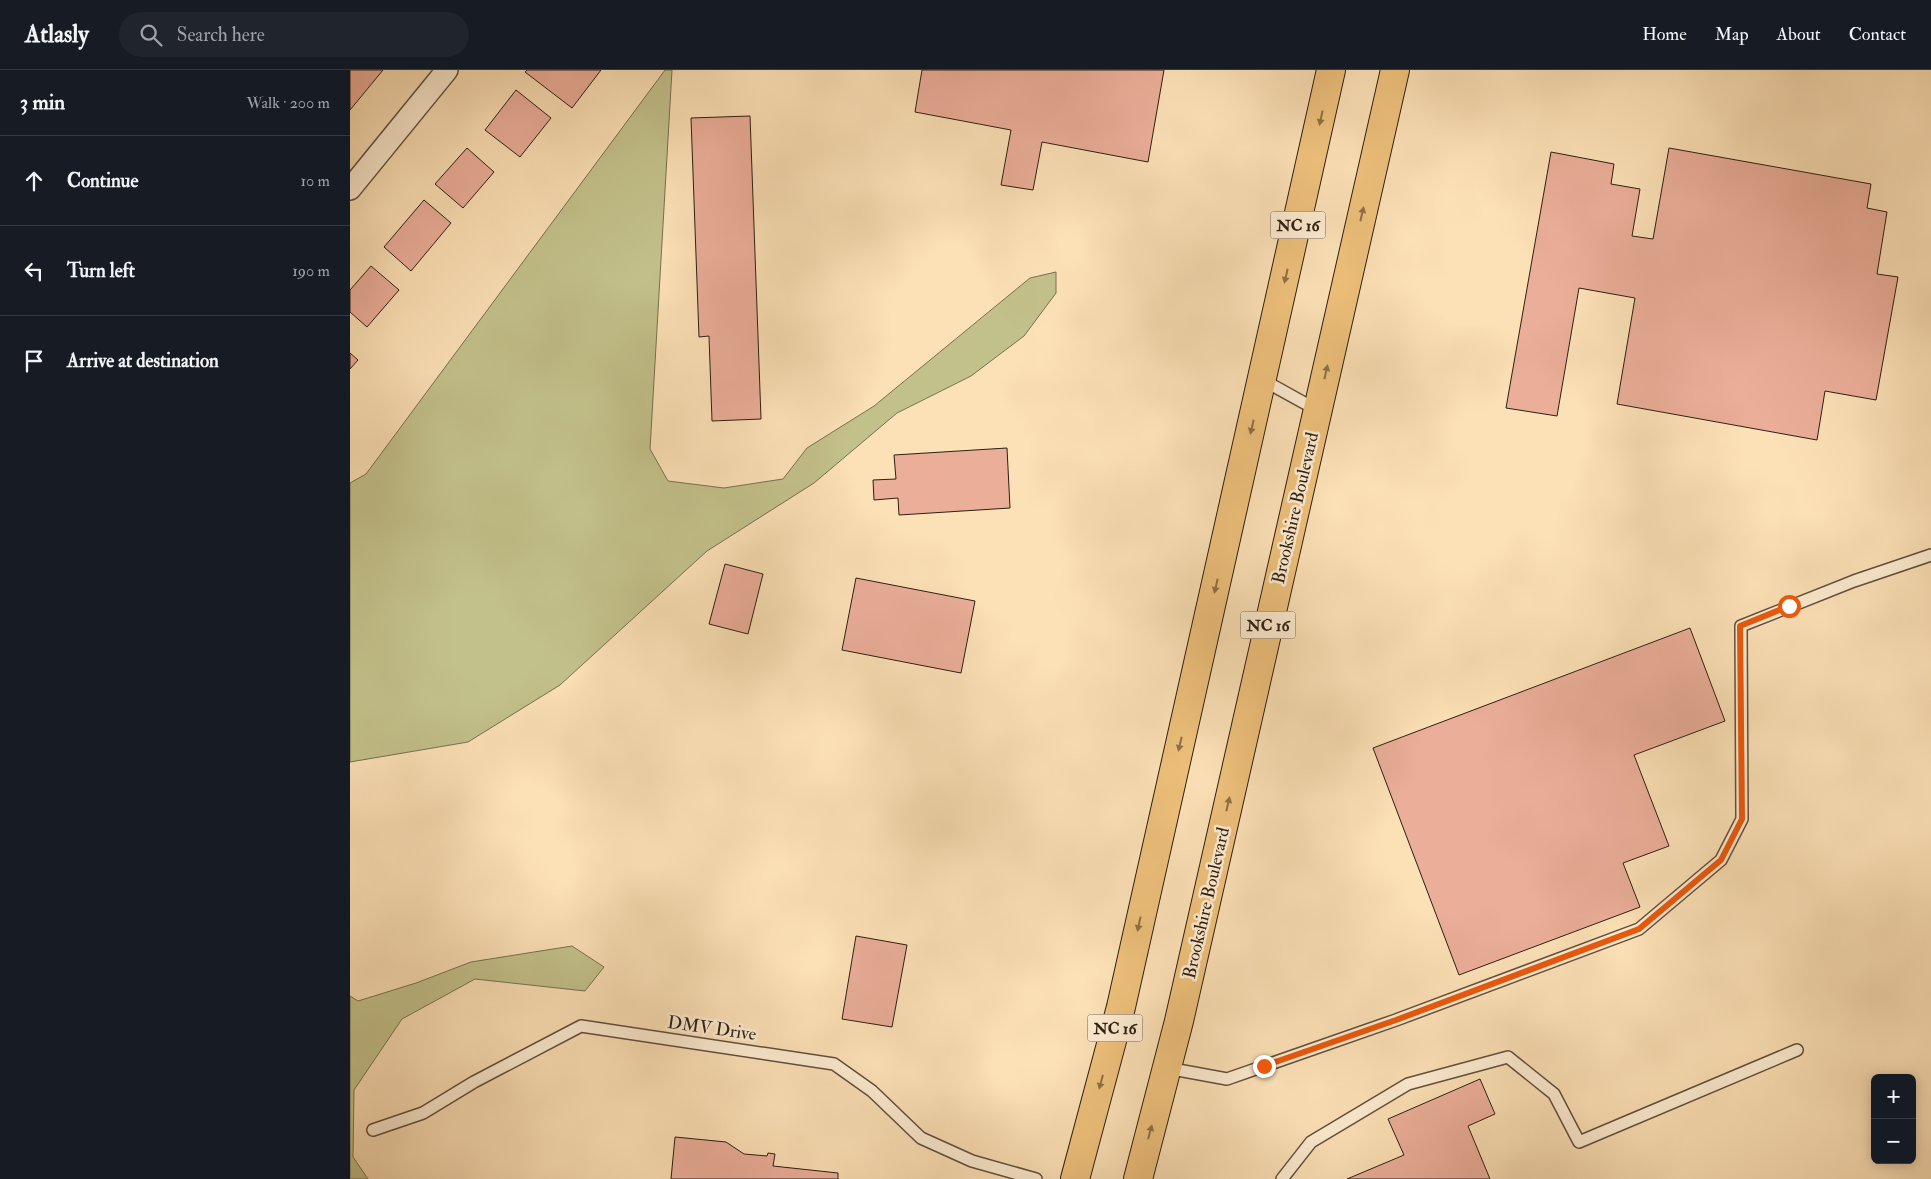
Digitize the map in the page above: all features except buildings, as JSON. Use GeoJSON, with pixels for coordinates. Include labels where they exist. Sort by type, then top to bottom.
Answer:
{"type":"FeatureCollection","features":[{"type":"Feature","properties":{"kind":"highway","name":"NC 16"},"geometry":{"type":"LineString","coordinates":[[1075,1179],[1121,1007],[1331,70]]}},
{"type":"Feature","properties":{"kind":"highway","name":"Brookshire Boulevard"},"geometry":{"type":"LineString","coordinates":[[1138,1179],[1167,1068],[1395,70]]}},
{"type":"Feature","properties":{"kind":"street"},"geometry":{"type":"LineString","coordinates":[[350,189],[447,70]]}},
{"type":"Feature","properties":{"kind":"lane"},"geometry":{"type":"LineString","coordinates":[[1262,380],[1317,410]]}},
{"type":"Feature","properties":{"kind":"lane"},"geometry":{"type":"LineString","coordinates":[[1167,1068],[1227,1079],[1396,1020],[1639,929],[1721,860],[1742,819],[1740,626],[1854,581],[1931,555]]}},
{"type":"Feature","properties":{"kind":"lane","name":"DMV Drive"},"geometry":{"type":"LineString","coordinates":[[373,1130],[423,1113],[466,1086],[581,1026],[834,1064],[872,1091],[921,1138],[972,1162],[1036,1179]]}},
{"type":"Feature","properties":{"kind":"lane"},"geometry":{"type":"LineString","coordinates":[[1282,1179],[1311,1142],[1408,1084],[1508,1057],[1554,1094],[1579,1142],[1797,1050]]}},
{"type":"Feature","properties":{"kind":"shaded area"},"geometry":{"type":"Polygon","coordinates":[[[665,70],[672,70],[650,449],[668,481],[724,488],[783,479],[807,448],[874,406],[1030,278],[1056,272],[1056,293],[1024,336],[971,376],[897,413],[814,483],[707,551],[560,685],[468,742],[350,762],[350,483],[366,474],[665,70]]]}},
{"type":"Feature","properties":{"kind":"shaded area"},"geometry":{"type":"Polygon","coordinates":[[[572,946],[604,967],[585,991],[475,979],[402,1019],[354,1090],[353,1157],[368,1179],[350,1179],[350,996],[358,1001],[416,983],[471,962],[572,946]]]}},
{"type":"Feature","properties":{"kind":"route"},"geometry":{"type":"LineString","coordinates":[[1264,1066],[1396,1020],[1639,929],[1721,860],[1742,819],[1740,626],[1789,606]]}}]}
